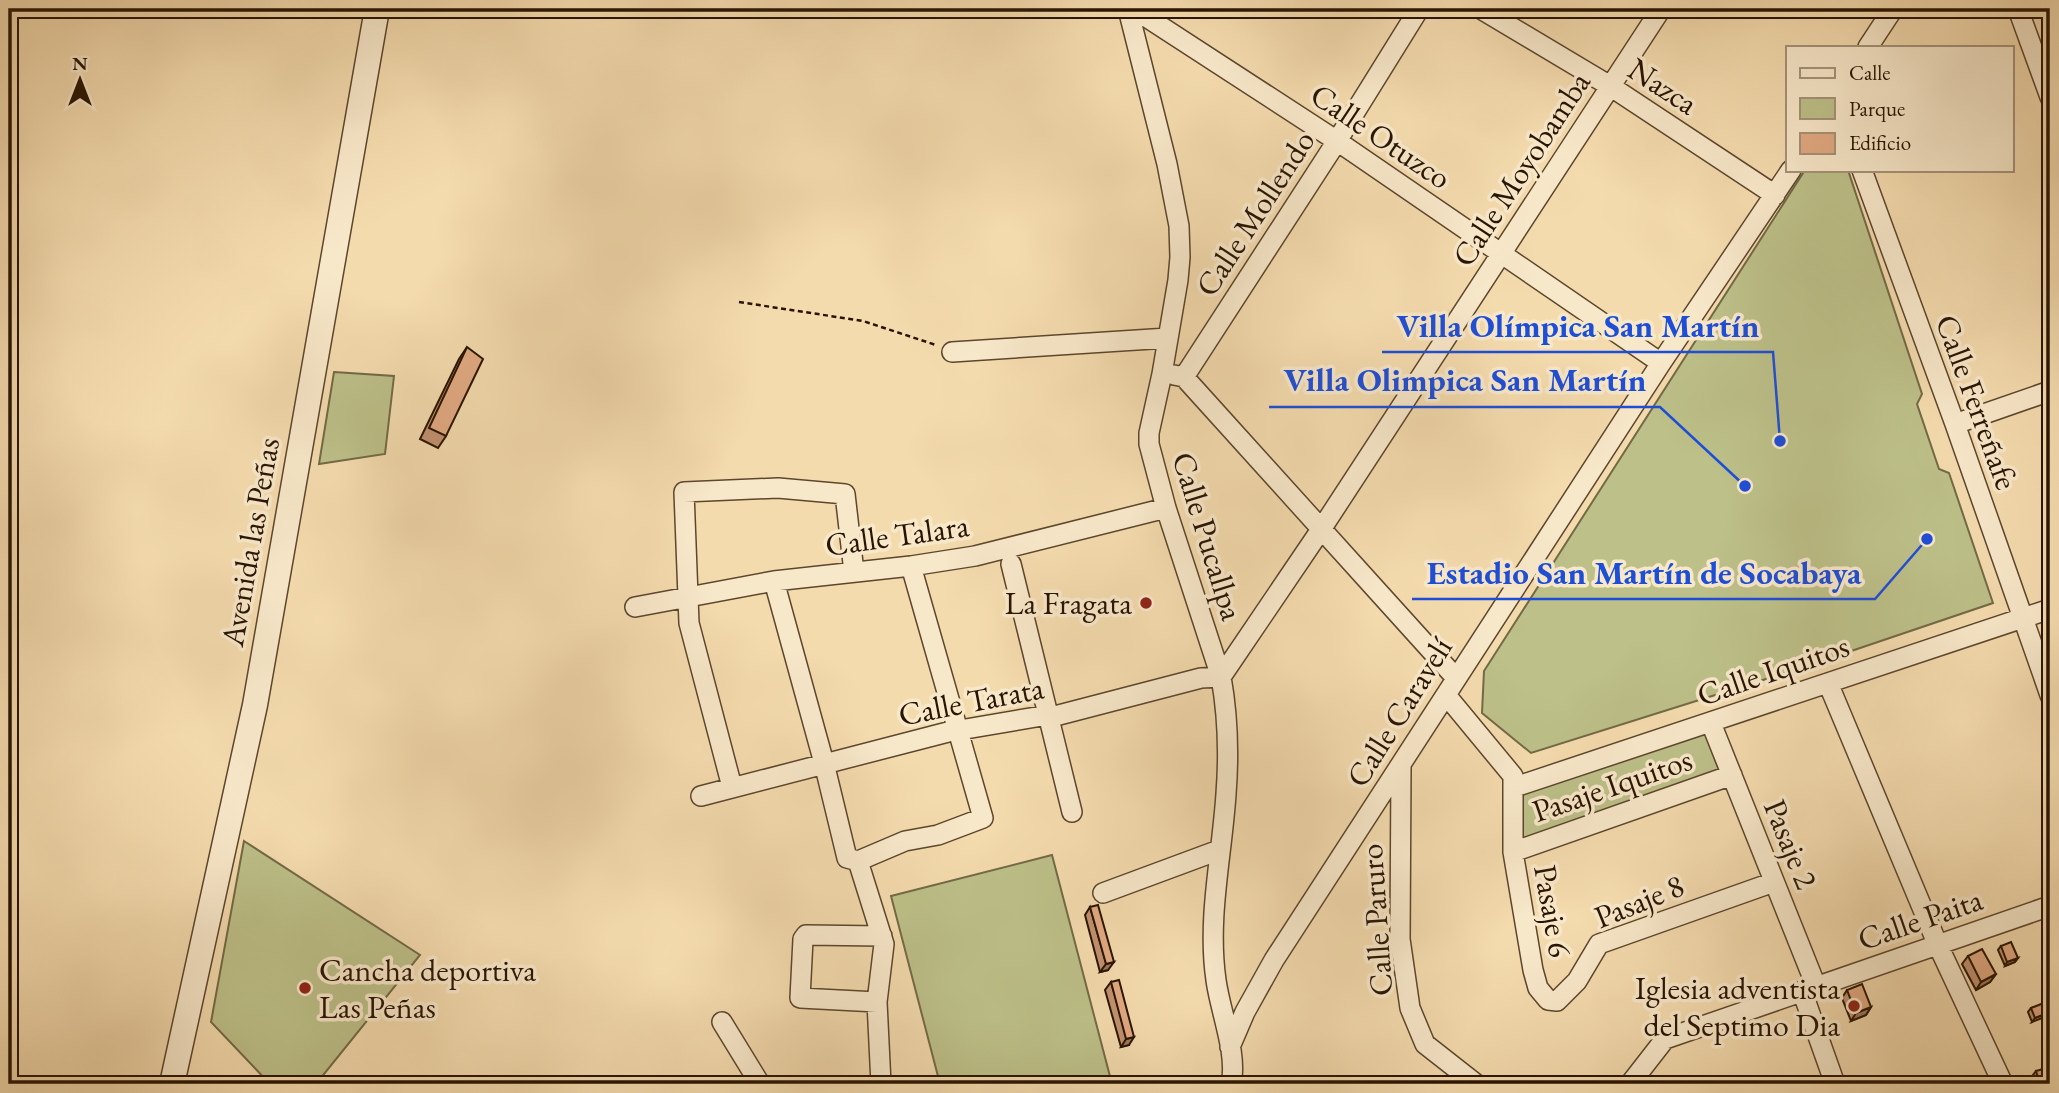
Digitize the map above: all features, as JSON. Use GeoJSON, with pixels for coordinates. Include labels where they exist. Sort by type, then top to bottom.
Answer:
{"type":"FeatureCollection","features":[{"type":"Feature","properties":{"kind":"street","name":"Avenida las Peñas"},"geometry":{"type":"LineString","coordinates":[[172,1084],[255,705],[377,9]]}},
{"type":"Feature","properties":{"kind":"street","name":"Calle Pucallpa"},"geometry":{"type":"LineString","coordinates":[[1128,9],[1167,164],[1179,226],[1180,257],[1149,444],[1166,508],[1221,677],[1228,755],[1213,947],[1218,1001],[1230,1047],[1233,1074],[1231,1084]]}},
{"type":"Feature","properties":{"kind":"street","name":"Calle Otuzco"},"geometry":{"type":"LineString","coordinates":[[1134,9],[1337,141],[1661,363]]}},
{"type":"Feature","properties":{"kind":"street","name":"Calle Mollendo"},"geometry":{"type":"LineString","coordinates":[[1184,377],[1419,9]]}},
{"type":"Feature","properties":{"kind":"street","name":"Nazca"},"geometry":{"type":"LineString","coordinates":[[1481,9],[1610,86],[1775,195]]}},
{"type":"Feature","properties":{"kind":"street","name":"Calle Moyobamba"},"geometry":{"type":"LineString","coordinates":[[1221,677],[1322,528],[1661,9]]}},
{"type":"Feature","properties":{"kind":"street"},"geometry":{"type":"LineString","coordinates":[[1869,46],[1893,9]]}},
{"type":"Feature","properties":{"kind":"street"},"geometry":{"type":"LineString","coordinates":[[2018,9],[2050,97]]}},
{"type":"Feature","properties":{"kind":"street","name":"Calle Caravelí"},"geometry":{"type":"LineString","coordinates":[[1230,1047],[1245,1012],[1274,960],[1661,363],[1790,172]]}},
{"type":"Feature","properties":{"kind":"street","name":"Calle Ferreñafe"},"geometry":{"type":"LineString","coordinates":[[1863,172],[2050,695]]}},
{"type":"Feature","properties":{"kind":"street"},"geometry":{"type":"LineString","coordinates":[[952,352],[1168,338]]}},
{"type":"Feature","properties":{"kind":"street"},"geometry":{"type":"LineString","coordinates":[[1162,374],[1184,377],[1456,678]]}},
{"type":"Feature","properties":{"kind":"street"},"geometry":{"type":"LineString","coordinates":[[1955,424],[2050,391]]}},
{"type":"Feature","properties":{"kind":"street"},"geometry":{"type":"LineString","coordinates":[[732,787],[692,635],[687,597],[684,492],[778,488],[845,494],[854,572]]}},
{"type":"Feature","properties":{"kind":"street","name":"Calle Talara"},"geometry":{"type":"LineString","coordinates":[[635,607],[774,581],[975,556],[1166,508]]}},
{"type":"Feature","properties":{"kind":"street"},"geometry":{"type":"LineString","coordinates":[[1011,564],[1072,812]]}},
{"type":"Feature","properties":{"kind":"street"},"geometry":{"type":"LineString","coordinates":[[774,581],[847,858],[858,860],[905,841],[938,835],[982,821],[911,566]]}},
{"type":"Feature","properties":{"kind":"street","name":"Calle Iquitos"},"geometry":{"type":"LineString","coordinates":[[1515,787],[2050,609]]}},
{"type":"Feature","properties":{"kind":"street","name":"Calle Tarata"},"geometry":{"type":"LineString","coordinates":[[701,796],[958,730],[1055,716],[1201,678],[1221,677]]}},
{"type":"Feature","properties":{"kind":"street"},"geometry":{"type":"LineString","coordinates":[[1828,683],[1937,943],[2003,1084]]}},
{"type":"Feature","properties":{"kind":"street"},"geometry":{"type":"LineString","coordinates":[[1446,695],[1513,776],[1515,787]]}},
{"type":"Feature","properties":{"kind":"street","name":"Pasaje 2"},"geometry":{"type":"LineString","coordinates":[[1711,723],[1774,882],[1809,989],[1835,1084]]}},
{"type":"Feature","properties":{"kind":"street","name":"Calle Paruro"},"geometry":{"type":"LineString","coordinates":[[1401,767],[1400,939],[1410,1008],[1425,1044],[1476,1084]]}},
{"type":"Feature","properties":{"kind":"street","name":"Pasaje Iquitos"},"geometry":{"type":"LineString","coordinates":[[1513,852],[1732,775]]}},
{"type":"Feature","properties":{"kind":"street","name":"Pasaje 6"},"geometry":{"type":"LineString","coordinates":[[1515,787],[1513,852],[1533,970],[1538,988],[1548,1000]]}},
{"type":"Feature","properties":{"kind":"street"},"geometry":{"type":"LineString","coordinates":[[1103,893],[1219,850]]}},
{"type":"Feature","properties":{"kind":"street"},"geometry":{"type":"LineString","coordinates":[[858,860],[884,944],[877,1002],[881,1084]]}},
{"type":"Feature","properties":{"kind":"street","name":"Pasaje 8"},"geometry":{"type":"LineString","coordinates":[[1548,1000],[1557,1001],[1568,992],[1599,944],[1774,882]]}},
{"type":"Feature","properties":{"kind":"street","name":"Calle Paita"},"geometry":{"type":"LineString","coordinates":[[1630,1084],[1665,1039],[2050,906]]}},
{"type":"Feature","properties":{"kind":"street"},"geometry":{"type":"LineString","coordinates":[[877,1002],[800,998],[803,939],[806,935],[882,936]]}},
{"type":"Feature","properties":{"kind":"street"},"geometry":{"type":"LineString","coordinates":[[722,1022],[760,1084]]}},
{"type":"Feature","properties":{"kind":"path"},"geometry":{"type":"LineString","coordinates":[[738,302],[863,321],[952,352]]}},
{"type":"Feature","properties":{"kind":"green space"},"geometry":{"type":"Polygon","coordinates":[[[1804,172],[1849,172],[1922,394],[1917,404],[1939,469],[1949,473],[1993,603],[1798,669],[1531,753],[1482,713],[1484,671],[1804,172]]]}},
{"type":"Feature","properties":{"kind":"green space"},"geometry":{"type":"Polygon","coordinates":[[[334,372],[394,376],[385,454],[319,464],[334,372]]]}},
{"type":"Feature","properties":{"kind":"green space"},"geometry":{"type":"Polygon","coordinates":[[[1704,730],[1719,770],[1518,845],[1522,794],[1704,730]]]}},
{"type":"Feature","properties":{"kind":"green space","name":"Cancha deportiva Las Peñas"},"geometry":{"type":"Polygon","coordinates":[[[244,841],[420,955],[316,1084],[270,1084],[211,1022],[244,841]]]}},
{"type":"Feature","properties":{"kind":"green space"},"geometry":{"type":"Polygon","coordinates":[[[1052,855],[1112,1084],[940,1084],[891,896],[1052,855]]]}},
{"type":"Feature","properties":{"kind":"building"},"geometry":{"type":"Polygon","coordinates":[[[467,347],[483,359],[446,436],[429,428],[467,347]]]}},
{"type":"Feature","properties":{"kind":"building"},"geometry":{"type":"Polygon","coordinates":[[[1098,905],[1114,962],[1106,964],[1090,907],[1098,905]]]}},
{"type":"Feature","properties":{"kind":"building"},"geometry":{"type":"Polygon","coordinates":[[[2011,942],[2018,958],[2007,962],[2001,946],[2011,942]]]}},
{"type":"Feature","properties":{"kind":"building"},"geometry":{"type":"Polygon","coordinates":[[[1982,949],[1996,974],[1981,982],[1968,956],[1982,949]]]}},
{"type":"Feature","properties":{"kind":"building"},"geometry":{"type":"Polygon","coordinates":[[[1119,980],[1134,1037],[1126,1039],[1111,982],[1119,980]]]}},
{"type":"Feature","properties":{"kind":"building"},"geometry":{"type":"Polygon","coordinates":[[[1862,984],[1871,1007],[1856,1013],[1847,990],[1862,984]]]}},
{"type":"Feature","properties":{"kind":"building"},"geometry":{"type":"Polygon","coordinates":[[[2049,1001],[2050,1012],[2035,1018],[2031,1008],[2049,1001]]]}},
{"type":"Feature","properties":{"kind":"building"},"geometry":{"type":"Polygon","coordinates":[[[2050,1067],[2050,1077],[2039,1081],[2036,1071],[2050,1067]]]}},
{"type":"Feature","properties":{"kind":"place","name":"Villa Olímpica San Martín"},"geometry":{"type":"Point","coordinates":[1780,441]}},
{"type":"Feature","properties":{"kind":"place","name":"Villa Olimpica San Martín"},"geometry":{"type":"Point","coordinates":[1745,486]}},
{"type":"Feature","properties":{"kind":"place","name":"Estadio San Martín de Socabaya"},"geometry":{"type":"Point","coordinates":[1927,539]}},
{"type":"Feature","properties":{"kind":"place","name":"La Fragata"},"geometry":{"type":"Point","coordinates":[1146,603]}},
{"type":"Feature","properties":{"kind":"place","name":"Cancha deportiva Las Peñas"},"geometry":{"type":"Point","coordinates":[305,988]}},
{"type":"Feature","properties":{"kind":"place","name":"Iglesia adventista del Septimo Dia"},"geometry":{"type":"Point","coordinates":[1854,1006]}}]}
